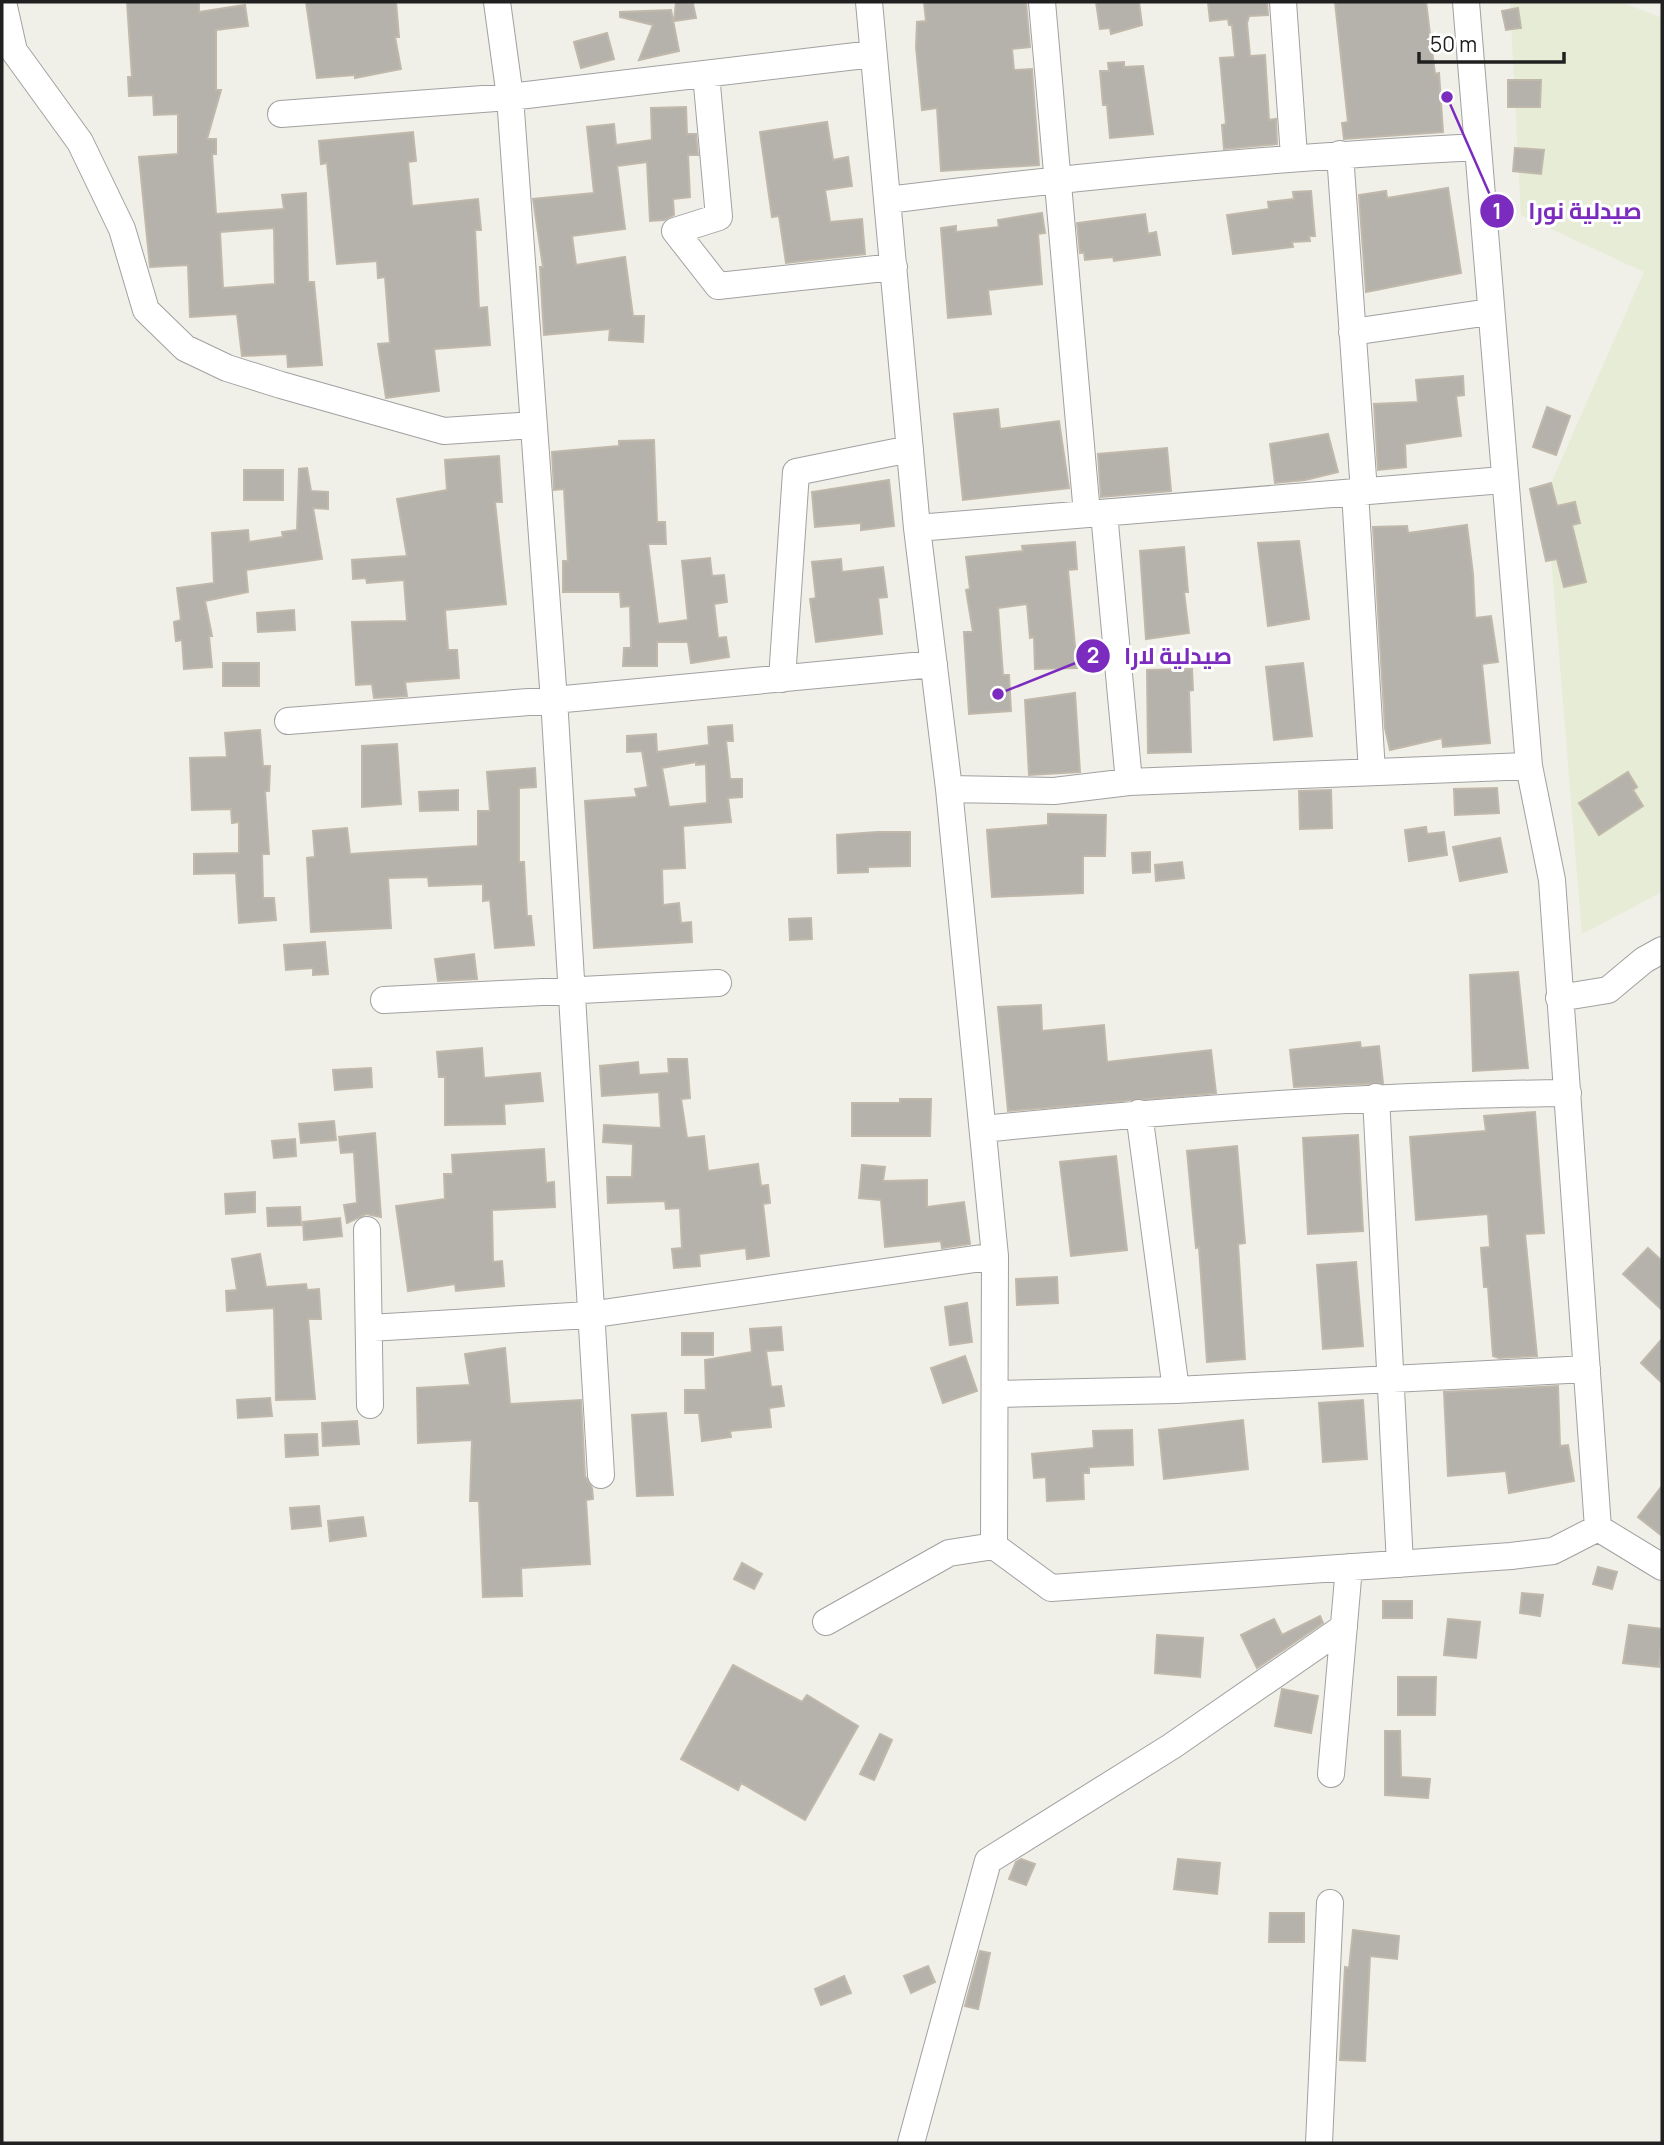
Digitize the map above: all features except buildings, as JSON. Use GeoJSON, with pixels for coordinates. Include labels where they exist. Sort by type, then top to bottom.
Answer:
{"type":"FeatureCollection","features":[{"type":"Feature","properties":{"kind":"street"},"geometry":{"type":"LineString","coordinates":[[3,2],[8,51],[80,142],[122,229],[146,310],[185,348],[259,378],[444,431],[534,425]]}},
{"type":"Feature","properties":{"kind":"street"},"geometry":{"type":"LineString","coordinates":[[496,2],[510,97],[554,700],[589,1315],[601,1475]]}},
{"type":"Feature","properties":{"kind":"street"},"geometry":{"type":"LineString","coordinates":[[869,2],[917,528],[949,789],[995,1256],[994,1546]]}},
{"type":"Feature","properties":{"kind":"street"},"geometry":{"type":"LineString","coordinates":[[1042,2],[1096,513],[1129,782]]}},
{"type":"Feature","properties":{"kind":"street"},"geometry":{"type":"LineString","coordinates":[[1283,2],[1294,156]]}},
{"type":"Feature","properties":{"kind":"street"},"geometry":{"type":"LineString","coordinates":[[1466,2],[1528,766],[1552,880],[1598,1528]]}},
{"type":"Feature","properties":{"kind":"street"},"geometry":{"type":"LineString","coordinates":[[281,114],[510,97],[873,54]]}},
{"type":"Feature","properties":{"kind":"street"},"geometry":{"type":"LineString","coordinates":[[706,74],[719,217],[675,231],[718,286],[894,267]]}},
{"type":"Feature","properties":{"kind":"street"},"geometry":{"type":"LineString","coordinates":[[888,200],[1059,178],[1294,156],[1478,147]]}},
{"type":"Feature","properties":{"kind":"street"},"geometry":{"type":"LineString","coordinates":[[1340,154],[1352,332],[1372,772]]}},
{"type":"Feature","properties":{"kind":"street"},"geometry":{"type":"LineString","coordinates":[[1352,332],[1490,312]]}},
{"type":"Feature","properties":{"kind":"street"},"geometry":{"type":"LineString","coordinates":[[782,679],[796,472],[910,449]]}},
{"type":"Feature","properties":{"kind":"street"},"geometry":{"type":"LineString","coordinates":[[917,528],[1503,481]]}},
{"type":"Feature","properties":{"kind":"street"},"geometry":{"type":"LineString","coordinates":[[288,721],[554,700],[934,664]]}},
{"type":"Feature","properties":{"kind":"street"},"geometry":{"type":"LineString","coordinates":[[949,789],[1054,791],[1129,782],[1528,766]]}},
{"type":"Feature","properties":{"kind":"street"},"geometry":{"type":"LineString","coordinates":[[1559,998],[1608,990],[1644,960],[1662,950]]}},
{"type":"Feature","properties":{"kind":"street"},"geometry":{"type":"LineString","coordinates":[[384,1000],[718,983]]}},
{"type":"Feature","properties":{"kind":"street"},"geometry":{"type":"LineString","coordinates":[[983,1129],[1139,1113],[1376,1097],[1568,1093]]}},
{"type":"Feature","properties":{"kind":"street"},"geometry":{"type":"LineString","coordinates":[[1376,1097],[1400,1564]]}},
{"type":"Feature","properties":{"kind":"street"},"geometry":{"type":"LineString","coordinates":[[1139,1113],[1176,1390]]}},
{"type":"Feature","properties":{"kind":"street"},"geometry":{"type":"LineString","coordinates":[[367,1230],[370,1405]]}},
{"type":"Feature","properties":{"kind":"street"},"geometry":{"type":"LineString","coordinates":[[369,1328],[589,1315],[995,1256]]}},
{"type":"Feature","properties":{"kind":"street"},"geometry":{"type":"LineString","coordinates":[[995,1394],[1176,1390],[1587,1369]]}},
{"type":"Feature","properties":{"kind":"street"},"geometry":{"type":"LineString","coordinates":[[826,1622],[949,1553],[994,1546],[1051,1588],[1553,1551],[1598,1528]]}},
{"type":"Feature","properties":{"kind":"street"},"geometry":{"type":"LineString","coordinates":[[1598,1528],[1662,1567]]}},
{"type":"Feature","properties":{"kind":"street"},"geometry":{"type":"LineString","coordinates":[[1331,1774],[1349,1567]]}},
{"type":"Feature","properties":{"kind":"street"},"geometry":{"type":"LineString","coordinates":[[911,2143],[988,1861],[1172,1746],[1344,1627]]}},
{"type":"Feature","properties":{"kind":"street"},"geometry":{"type":"LineString","coordinates":[[1319,2143],[1330,1903]]}},
{"type":"Feature","properties":{"kind":"green space"},"geometry":{"type":"Polygon","coordinates":[[[1510,2],[1621,2],[1662,18],[1662,892],[1582,934],[1546,495],[1644,272],[1521,215],[1510,2]]]}},
{"type":"Feature","properties":{"kind":"place","name":"صيدلية نورا"},"geometry":{"type":"Point","coordinates":[1447,97]}},
{"type":"Feature","properties":{"kind":"place","name":"صيدلية لارا"},"geometry":{"type":"Point","coordinates":[998,694]}}]}
